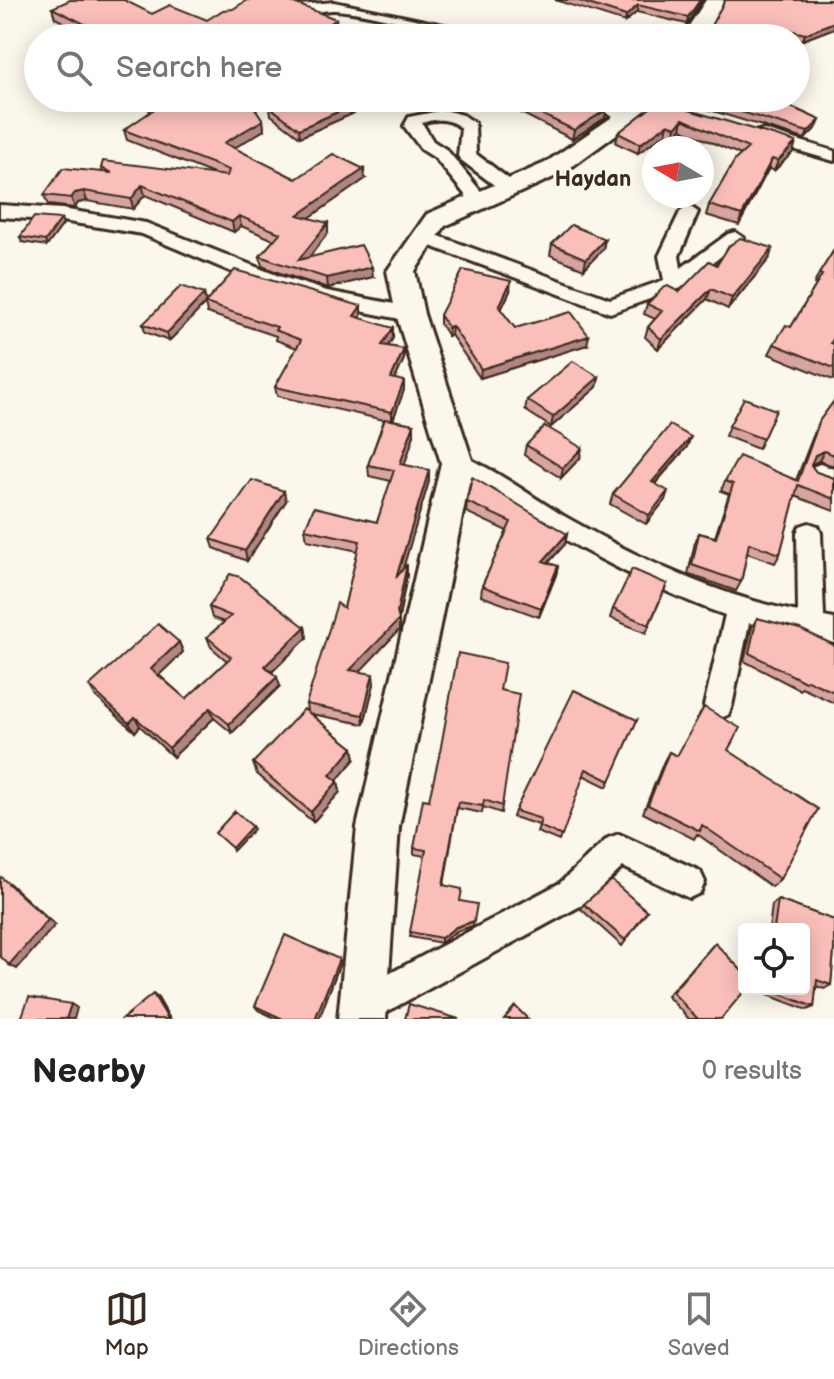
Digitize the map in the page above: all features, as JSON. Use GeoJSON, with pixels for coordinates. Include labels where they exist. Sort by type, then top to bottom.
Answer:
{"type":"FeatureCollection","features":[{"type":"Feature","properties":{"kind":"street"},"geometry":{"type":"LineString","coordinates":[[701,24],[716,0]]}},
{"type":"Feature","properties":{"kind":"street"},"geometry":{"type":"LineString","coordinates":[[300,9],[334,6],[420,24]]}},
{"type":"Feature","properties":{"kind":"street"},"geometry":{"type":"LineString","coordinates":[[364,1012],[378,827],[457,463],[410,314],[401,271],[436,220],[554,168],[641,112]]}},
{"type":"Feature","properties":{"kind":"street"},"geometry":{"type":"LineString","coordinates":[[436,115],[462,119],[469,127],[467,156],[493,193],[414,131],[412,126],[415,120],[436,115]]}},
{"type":"Feature","properties":{"kind":"street"},"geometry":{"type":"LineString","coordinates":[[750,131],[834,156]]}},
{"type":"Feature","properties":{"kind":"street"},"geometry":{"type":"LineString","coordinates":[[0,211],[62,215],[146,229],[272,281],[326,297],[410,314]]}},
{"type":"Feature","properties":{"kind":"street"},"geometry":{"type":"LineString","coordinates":[[674,283],[669,256],[689,212]]}},
{"type":"Feature","properties":{"kind":"street"},"geometry":{"type":"LineString","coordinates":[[424,237],[610,306],[674,283],[735,238]]}},
{"type":"Feature","properties":{"kind":"street"},"geometry":{"type":"LineString","coordinates":[[457,463],[633,565],[739,610],[822,628],[809,533]]}},
{"type":"Feature","properties":{"kind":"street"},"geometry":{"type":"LineString","coordinates":[[718,706],[739,610]]}},
{"type":"Feature","properties":{"kind":"street"},"geometry":{"type":"LineString","coordinates":[[364,1012],[571,894],[619,849],[689,882]]}},
{"type":"Feature","properties":{"kind":"building"},"geometry":{"type":"Polygon","coordinates":[[[70,0],[124,0],[152,14],[170,5],[207,20],[247,0],[286,0],[336,19],[329,24],[85,24],[52,8],[70,0]]]}},
{"type":"Feature","properties":{"kind":"building"},"geometry":{"type":"Polygon","coordinates":[[[576,0],[700,0],[688,17],[638,5],[626,16],[576,0]]]}},
{"type":"Feature","properties":{"kind":"building"},"geometry":{"type":"Polygon","coordinates":[[[725,0],[834,0],[834,22],[810,32],[810,24],[712,24],[725,0]]]}},
{"type":"Feature","properties":{"kind":"building"},"geometry":{"type":"Polygon","coordinates":[[[150,112],[258,112],[263,120],[224,143],[296,179],[333,154],[364,169],[298,215],[328,223],[298,260],[361,245],[372,267],[327,278],[279,263],[260,256],[280,233],[239,216],[232,222],[142,185],[131,199],[84,191],[75,193],[71,198],[44,195],[63,168],[112,173],[101,168],[103,161],[227,176],[229,170],[124,130],[150,112]]]}},
{"type":"Feature","properties":{"kind":"building"},"geometry":{"type":"Polygon","coordinates":[[[277,112],[338,112],[299,129],[277,112]]]}},
{"type":"Feature","properties":{"kind":"building"},"geometry":{"type":"Polygon","coordinates":[[[537,112],[603,112],[574,130],[537,112]]]}},
{"type":"Feature","properties":{"kind":"building"},"geometry":{"type":"Polygon","coordinates":[[[645,112],[696,112],[796,142],[778,161],[772,159],[742,215],[714,207],[714,196],[735,160],[748,148],[683,119],[676,127],[668,124],[651,136],[642,136],[640,144],[618,133],[645,112]]]}},
{"type":"Feature","properties":{"kind":"building"},"geometry":{"type":"Polygon","coordinates":[[[742,112],[802,112],[820,120],[808,132],[742,112]]]}},
{"type":"Feature","properties":{"kind":"building"},"geometry":{"type":"Polygon","coordinates":[[[34,217],[61,219],[45,241],[20,237],[34,217]]]}},
{"type":"Feature","properties":{"kind":"building"},"geometry":{"type":"Polygon","coordinates":[[[571,225],[605,239],[586,259],[552,244],[571,225]]]}},
{"type":"Feature","properties":{"kind":"building"},"geometry":{"type":"Polygon","coordinates":[[[740,238],[773,248],[732,298],[711,289],[661,339],[648,327],[662,311],[647,304],[668,286],[679,292],[709,261],[717,265],[729,246],[740,238]]]}},
{"type":"Feature","properties":{"kind":"building"},"geometry":{"type":"Polygon","coordinates":[[[834,250],[834,337],[831,343],[834,344],[834,368],[774,344],[786,325],[791,327],[834,250]]]}},
{"type":"Feature","properties":{"kind":"building"},"geometry":{"type":"Polygon","coordinates":[[[235,270],[361,306],[354,316],[393,328],[382,345],[404,349],[391,378],[404,381],[392,412],[275,387],[301,340],[275,330],[277,327],[205,303],[235,270]]]}},
{"type":"Feature","properties":{"kind":"building"},"geometry":{"type":"Polygon","coordinates":[[[463,270],[511,281],[499,307],[515,328],[571,312],[589,336],[481,369],[452,326],[448,327],[440,315],[463,270]]]}},
{"type":"Feature","properties":{"kind":"building"},"geometry":{"type":"Polygon","coordinates":[[[181,286],[204,294],[167,333],[143,324],[181,286]]]}},
{"type":"Feature","properties":{"kind":"building"},"geometry":{"type":"Polygon","coordinates":[[[573,361],[599,377],[553,417],[527,400],[573,361]]]}},
{"type":"Feature","properties":{"kind":"building"},"geometry":{"type":"Polygon","coordinates":[[[744,398],[776,410],[763,439],[729,426],[744,398]]]}},
{"type":"Feature","properties":{"kind":"building"},"geometry":{"type":"Polygon","coordinates":[[[834,401],[834,455],[824,451],[815,455],[811,465],[816,472],[834,478],[834,499],[798,485],[780,554],[749,543],[741,582],[692,565],[699,533],[716,538],[733,484],[725,481],[739,456],[798,481],[820,420],[834,401]]]}},
{"type":"Feature","properties":{"kind":"building"},"geometry":{"type":"Polygon","coordinates":[[[385,419],[414,424],[400,464],[429,470],[396,578],[407,564],[397,612],[399,620],[350,670],[373,674],[363,715],[306,704],[337,603],[344,608],[360,541],[305,529],[314,507],[377,522],[394,470],[368,465],[385,419]]]}},
{"type":"Feature","properties":{"kind":"building"},"geometry":{"type":"Polygon","coordinates":[[[670,425],[691,437],[652,482],[668,491],[649,515],[613,494],[670,425]]]}},
{"type":"Feature","properties":{"kind":"building"},"geometry":{"type":"Polygon","coordinates":[[[545,426],[582,448],[563,468],[526,445],[545,426]]]}},
{"type":"Feature","properties":{"kind":"building"},"geometry":{"type":"Polygon","coordinates":[[[472,477],[567,534],[543,561],[558,566],[541,608],[482,586],[511,522],[467,502],[472,477]]]}},
{"type":"Feature","properties":{"kind":"building"},"geometry":{"type":"Polygon","coordinates":[[[252,480],[284,491],[245,551],[211,539],[252,480]]]}},
{"type":"Feature","properties":{"kind":"building"},"geometry":{"type":"Polygon","coordinates":[[[632,569],[667,584],[649,625],[613,609],[632,569]]]}},
{"type":"Feature","properties":{"kind":"building"},"geometry":{"type":"Polygon","coordinates":[[[230,574],[240,577],[305,627],[265,666],[277,677],[229,724],[210,708],[169,748],[135,717],[129,723],[89,686],[158,624],[179,642],[151,669],[186,699],[231,657],[207,637],[231,616],[209,607],[230,574]]]}},
{"type":"Feature","properties":{"kind":"building"},"geometry":{"type":"Polygon","coordinates":[[[757,618],[800,629],[834,645],[834,692],[807,680],[805,682],[749,653],[757,618]]]}},
{"type":"Feature","properties":{"kind":"building"},"geometry":{"type":"Polygon","coordinates":[[[458,653],[505,663],[500,690],[519,694],[502,806],[484,800],[483,806],[458,802],[443,885],[462,889],[460,901],[477,904],[474,921],[456,927],[441,938],[410,932],[426,850],[414,848],[423,799],[429,800],[440,752],[458,653]]]}},
{"type":"Feature","properties":{"kind":"building"},"geometry":{"type":"Polygon","coordinates":[[[574,690],[637,720],[610,781],[586,769],[562,836],[539,826],[541,819],[515,811],[574,690]]]}},
{"type":"Feature","properties":{"kind":"building"},"geometry":{"type":"Polygon","coordinates":[[[704,707],[740,728],[728,750],[818,809],[780,879],[702,825],[700,831],[648,805],[669,752],[677,756],[704,707]]]}},
{"type":"Feature","properties":{"kind":"building"},"geometry":{"type":"Polygon","coordinates":[[[304,709],[353,748],[330,775],[338,781],[311,812],[253,763],[304,709]]]}},
{"type":"Feature","properties":{"kind":"building"},"geometry":{"type":"Polygon","coordinates":[[[235,811],[252,826],[232,848],[215,833],[235,811]]]}},
{"type":"Feature","properties":{"kind":"building"},"geometry":{"type":"Polygon","coordinates":[[[1,877],[48,920],[9,965],[0,956],[1,877]]]}},
{"type":"Feature","properties":{"kind":"building"},"geometry":{"type":"Polygon","coordinates":[[[611,880],[647,911],[625,940],[584,904],[611,880]]]}},
{"type":"Feature","properties":{"kind":"building"},"geometry":{"type":"Polygon","coordinates":[[[778,900],[834,920],[831,985],[817,980],[814,1007],[783,995],[810,995],[810,923],[775,923],[778,900]]]}},
{"type":"Feature","properties":{"kind":"building"},"geometry":{"type":"Polygon","coordinates":[[[285,935],[339,959],[315,1019],[283,1019],[255,1006],[285,935]]]}},
{"type":"Feature","properties":{"kind":"building"},"geometry":{"type":"Polygon","coordinates":[[[715,943],[738,967],[738,995],[741,995],[721,1019],[698,1019],[672,992],[715,943]]]}},
{"type":"Feature","properties":{"kind":"building"},"geometry":{"type":"Polygon","coordinates":[[[153,994],[168,1019],[122,1019],[153,994]]]}},
{"type":"Feature","properties":{"kind":"building"},"geometry":{"type":"Polygon","coordinates":[[[29,997],[71,1004],[66,1019],[21,1019],[29,997]]]}},
{"type":"Feature","properties":{"kind":"building"},"geometry":{"type":"Polygon","coordinates":[[[409,1004],[459,1019],[405,1019],[409,1004]]]}},
{"type":"Feature","properties":{"kind":"building"},"geometry":{"type":"Polygon","coordinates":[[[515,1006],[528,1019],[504,1019],[515,1006]]]}},
{"type":"Feature","properties":{"kind":"district","name":"Haydan"},"geometry":{"type":"Point","coordinates":[593,178]}}]}
